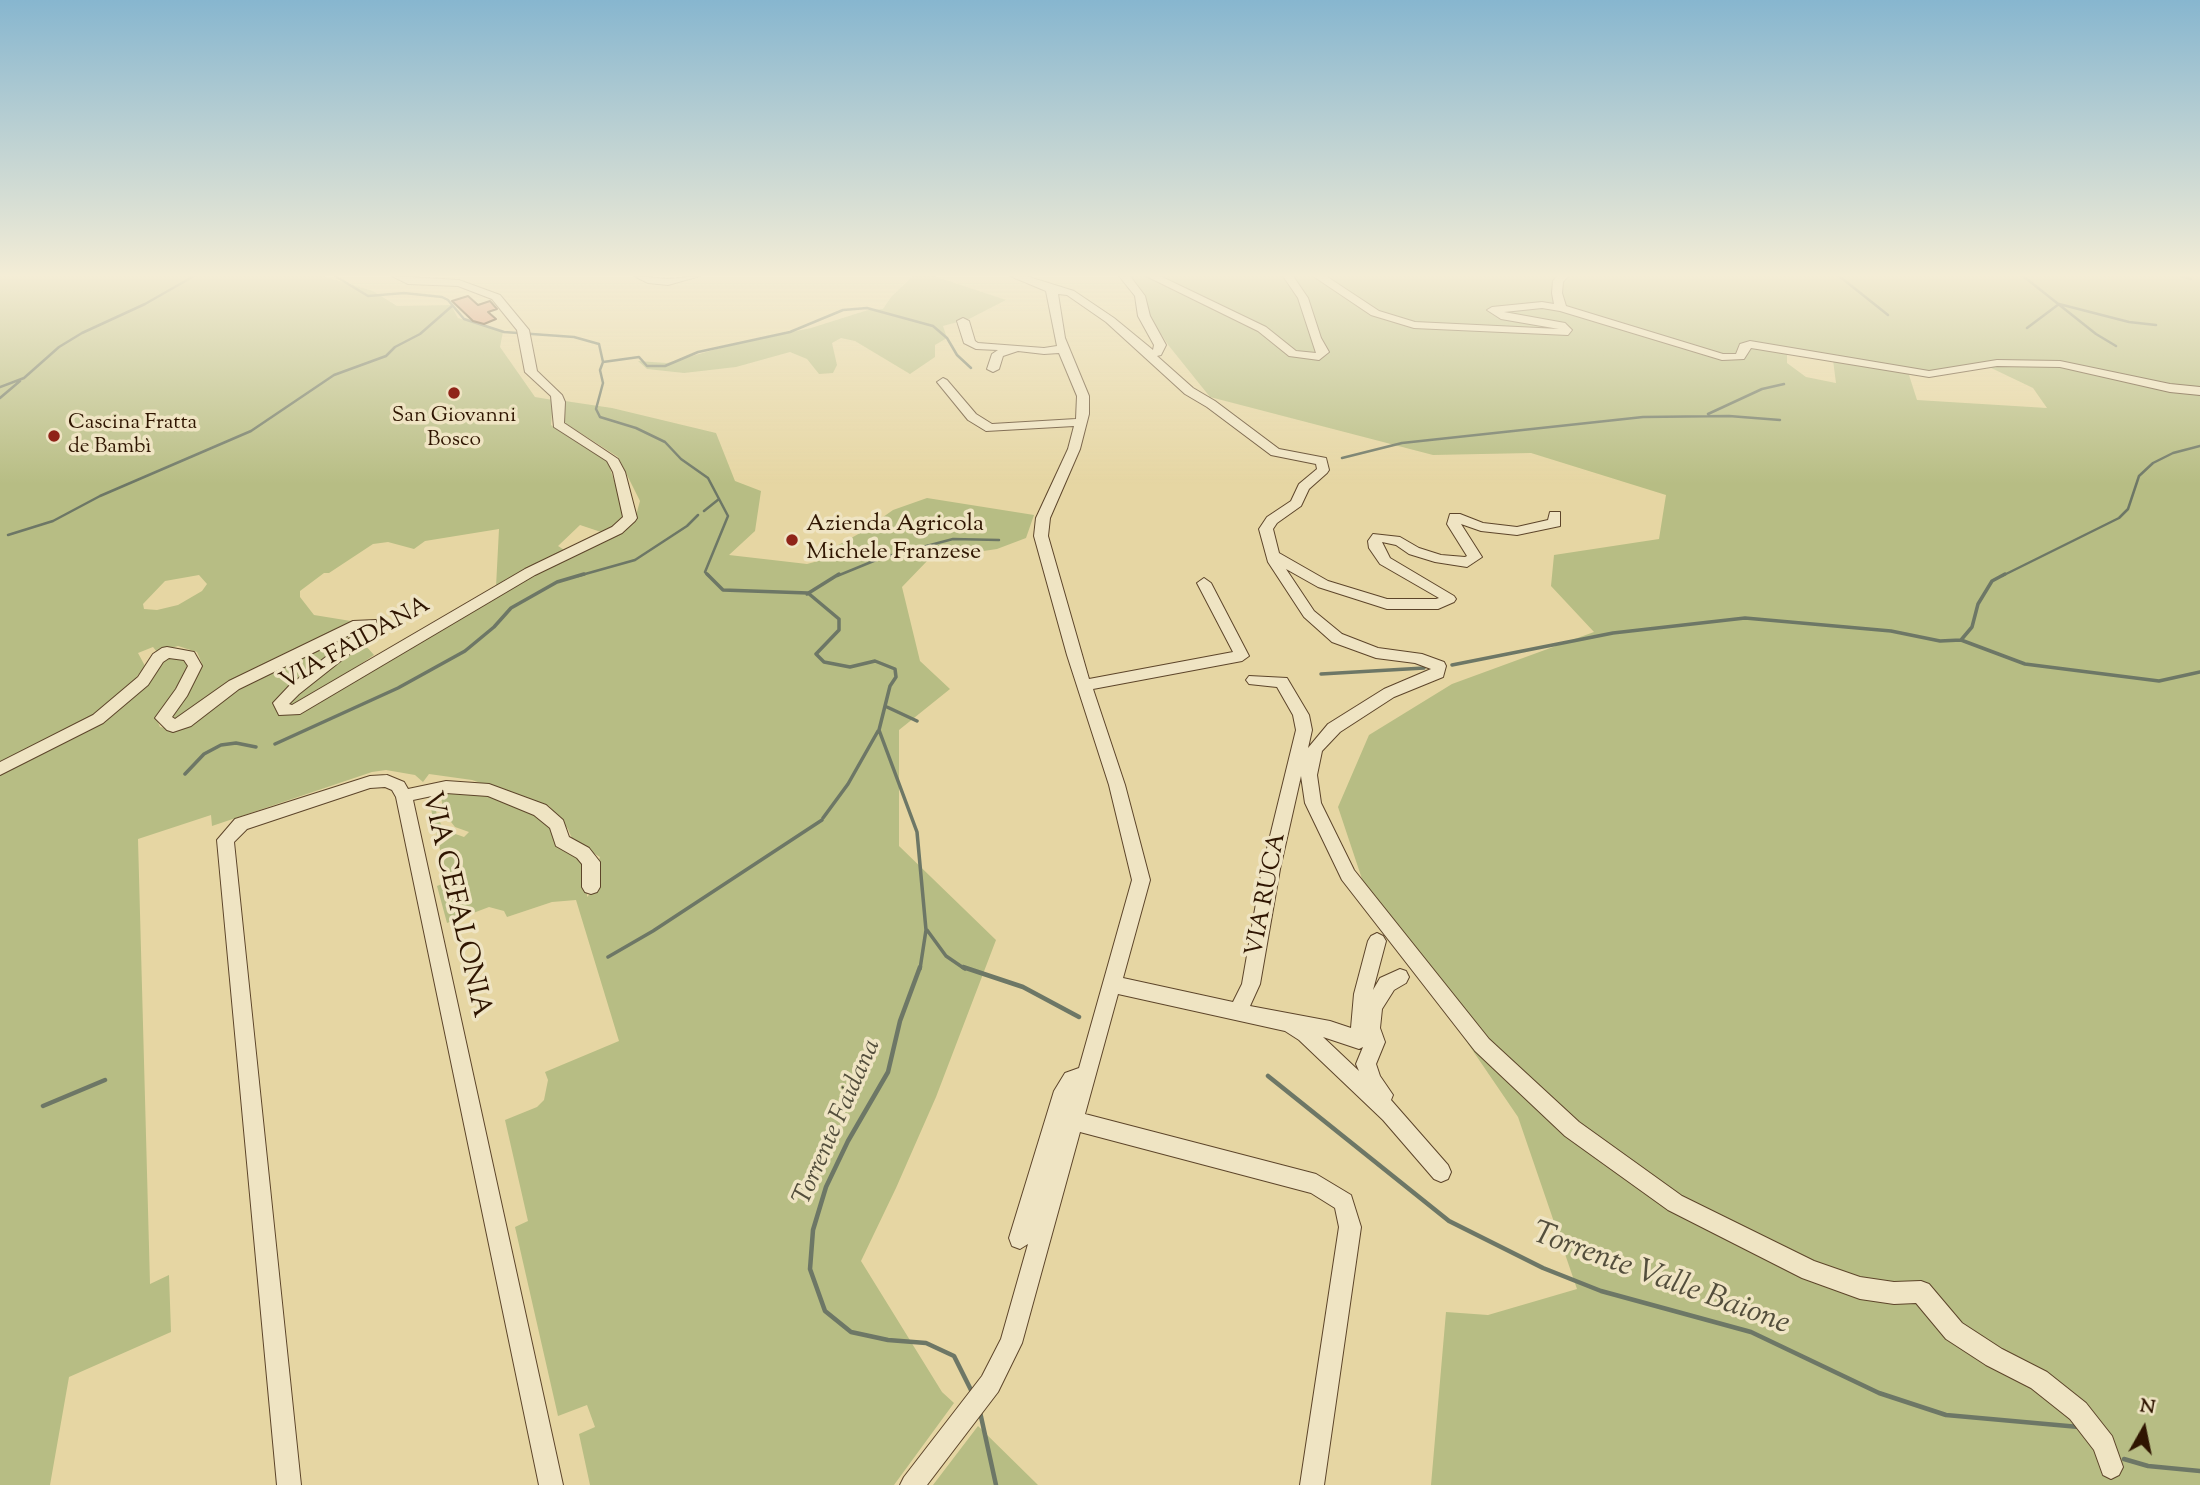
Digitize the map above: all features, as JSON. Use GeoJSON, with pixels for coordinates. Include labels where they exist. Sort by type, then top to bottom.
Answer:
{"type":"FeatureCollection","features":[{"type":"Feature","properties":{"kind":"street","name":"VIA FAIDANA"},"geometry":{"type":"LineString","coordinates":[[0,769],[98,719],[143,681],[158,658],[167,652],[189,656],[195,666],[182,692],[163,718],[173,726],[186,722],[234,685],[358,625],[371,624],[371,629],[281,703],[284,711],[295,710],[530,572],[617,530],[630,518],[619,472],[612,459],[558,424],[559,402],[556,395],[531,372],[525,345]]}},
{"type":"Feature","properties":{"kind":"street"},"geometry":{"type":"LineString","coordinates":[[974,345],[1044,351],[1062,349]]}},
{"type":"Feature","properties":{"kind":"street"},"geometry":{"type":"LineString","coordinates":[[912,1485],[990,1384],[1011,1343],[1142,880],[1117,785],[1048,568],[1041,537],[1043,518],[1074,449],[1081,422],[1083,397],[1061,345]]}},
{"type":"Feature","properties":{"kind":"street"},"geometry":{"type":"LineString","coordinates":[[1140,345],[1189,391],[1211,404],[1275,452],[1322,461],[1324,470],[1304,487],[1296,503],[1272,520],[1266,529],[1275,562],[1309,614],[1337,638],[1376,653],[1417,659],[1439,666],[1437,673],[1389,693],[1334,728],[1315,749],[1309,775],[1313,803],[1348,875],[1482,1045],[1572,1129],[1675,1203],[1822,1274],[1860,1288],[1894,1293],[1921,1292],[1954,1331],[1994,1357],[2039,1380],[2078,1411],[2104,1444],[2111,1467]]}},
{"type":"Feature","properties":{"kind":"street"},"geometry":{"type":"LineString","coordinates":[[1150,353],[1157,353],[1160,345]]}},
{"type":"Feature","properties":{"kind":"street"},"geometry":{"type":"LineString","coordinates":[[1282,345],[1293,354],[1319,357],[1323,352],[1319,345]]}},
{"type":"Feature","properties":{"kind":"street"},"geometry":{"type":"LineString","coordinates":[[1686,345],[1722,357],[1740,356],[1744,346],[1748,345]]}},
{"type":"Feature","properties":{"kind":"street"},"geometry":{"type":"LineString","coordinates":[[1752,345],[1929,374],[1997,363],[2060,364],[2170,388],[2200,391]]}},
{"type":"Feature","properties":{"kind":"street"},"geometry":{"type":"LineString","coordinates":[[993,369],[999,354],[1017,347]]}},
{"type":"Feature","properties":{"kind":"street"},"geometry":{"type":"LineString","coordinates":[[943,382],[972,417],[990,428],[1081,422]]}},
{"type":"Feature","properties":{"kind":"street"},"geometry":{"type":"LineString","coordinates":[[1275,556],[1323,584],[1387,604],[1438,604],[1448,599],[1385,561],[1376,548],[1375,541],[1378,537],[1400,541],[1415,551],[1440,559],[1467,562],[1475,557],[1454,524],[1455,517],[1488,529],[1517,531],[1555,523],[1555,515]]}},
{"type":"Feature","properties":{"kind":"street"},"geometry":{"type":"LineString","coordinates":[[1086,685],[1242,656],[1204,583]]}},
{"type":"Feature","properties":{"kind":"street","name":"VIA RUCA"},"geometry":{"type":"LineString","coordinates":[[1238,1012],[1251,984],[1271,869],[1304,730],[1301,715],[1282,682],[1254,680]]}},
{"type":"Feature","properties":{"kind":"street","name":"VIA CEFALONIA"},"geometry":{"type":"LineString","coordinates":[[289,1485],[225,840],[241,824],[370,782],[387,781],[398,786],[404,796],[551,1485]]}},
{"type":"Feature","properties":{"kind":"street"},"geometry":{"type":"LineString","coordinates":[[404,796],[446,788],[489,790],[540,810],[558,825],[562,841],[583,853],[591,862],[591,887]]}},
{"type":"Feature","properties":{"kind":"street"},"geometry":{"type":"LineString","coordinates":[[1112,984],[1331,1030],[1359,1040],[1363,993],[1377,941]]}},
{"type":"Feature","properties":{"kind":"street"},"geometry":{"type":"LineString","coordinates":[[1400,977],[1387,984],[1373,1007],[1371,1028],[1375,1042],[1366,1064],[1372,1081],[1389,1101],[1405,1132]]}},
{"type":"Feature","properties":{"kind":"street"},"geometry":{"type":"LineString","coordinates":[[1289,1023],[1306,1034],[1351,1074],[1441,1171]]}},
{"type":"Feature","properties":{"kind":"street"},"geometry":{"type":"LineString","coordinates":[[1020,1238],[1064,1091],[1072,1079],[1086,1075]]}},
{"type":"Feature","properties":{"kind":"street"},"geometry":{"type":"LineString","coordinates":[[1073,1120],[1316,1184],[1344,1202],[1350,1227],[1312,1485]]}},
{"type":"Feature","properties":{"kind":"green space"},"geometry":{"type":"Polygon","coordinates":[[[0,345],[500,345],[535,397],[553,400],[551,425],[608,462],[625,514],[621,523],[604,533],[580,525],[558,546],[569,553],[527,567],[496,587],[499,529],[425,541],[414,549],[388,542],[373,544],[329,573],[324,573],[300,591],[300,597],[314,615],[357,622],[234,678],[197,711],[180,721],[169,718],[193,684],[202,664],[197,652],[178,646],[157,652],[153,647],[138,653],[145,666],[135,679],[93,715],[0,763],[0,345]],[[199,575],[165,581],[143,604],[144,609],[157,610],[178,605],[202,591],[207,584],[199,575]]]}},
{"type":"Feature","properties":{"kind":"green space"},"geometry":{"type":"Polygon","coordinates":[[[730,345],[833,345],[837,365],[833,373],[819,374],[807,359],[790,352],[736,367],[684,373],[647,369],[638,361],[667,363],[730,345]]]}},
{"type":"Feature","properties":{"kind":"green space"},"geometry":{"type":"Polygon","coordinates":[[[862,345],[935,345],[935,357],[910,374],[862,345]]]}},
{"type":"Feature","properties":{"kind":"green space"},"geometry":{"type":"Polygon","coordinates":[[[1169,345],[2200,345],[2200,1485],[1431,1485],[1446,1312],[1488,1315],[1577,1289],[1518,1117],[1368,897],[1338,807],[1369,735],[1452,684],[1594,632],[1551,586],[1554,555],[1659,539],[1666,495],[1531,453],[1433,455],[1210,397],[1169,345]],[[1787,352],[1787,363],[1806,377],[1836,383],[1833,360],[1787,352]],[[1987,366],[1931,376],[1909,375],[1917,400],[2047,408],[2033,388],[1987,366]]]}},
{"type":"Feature","properties":{"kind":"green space"},"geometry":{"type":"Polygon","coordinates":[[[565,401],[612,408],[716,433],[735,481],[761,491],[755,531],[729,555],[807,564],[818,561],[833,548],[893,510],[927,498],[1034,515],[1026,538],[997,549],[929,559],[902,587],[920,661],[950,689],[899,730],[899,846],[996,940],[936,1097],[861,1261],[942,1392],[954,1403],[894,1485],[590,1485],[579,1434],[595,1427],[587,1405],[558,1416],[515,1227],[528,1221],[505,1120],[537,1107],[544,1100],[548,1080],[545,1072],[619,1041],[576,900],[552,902],[507,917],[504,911],[489,907],[447,923],[437,886],[447,882],[428,795],[433,793],[437,816],[444,830],[464,837],[469,832],[455,827],[444,813],[440,792],[479,794],[532,810],[582,855],[588,874],[587,897],[597,886],[595,873],[600,857],[573,841],[568,829],[549,806],[472,780],[429,774],[423,782],[415,775],[386,770],[372,772],[212,826],[211,815],[138,839],[150,1284],[169,1275],[171,1332],[69,1377],[50,1485],[0,1485],[0,772],[102,720],[166,656],[186,659],[190,667],[178,692],[156,718],[160,727],[171,729],[236,689],[364,627],[274,705],[279,714],[296,715],[526,577],[618,534],[635,519],[640,501],[618,457],[562,421],[565,401]]]}},
{"type":"Feature","properties":{"kind":"green space"},"geometry":{"type":"Polygon","coordinates":[[[382,629],[365,645],[374,655],[299,706],[289,706],[288,701],[374,630],[382,629]]]}},
{"type":"Feature","properties":{"kind":"green space"},"geometry":{"type":"Polygon","coordinates":[[[978,1426],[1038,1485],[933,1485],[978,1426]]]}},
{"type":"Feature","properties":{"kind":"waterway"},"geometry":{"type":"LineString","coordinates":[[0,387],[24,378],[62,345]]}},
{"type":"Feature","properties":{"kind":"waterway"},"geometry":{"type":"LineString","coordinates":[[8,535],[53,521],[100,496],[251,431],[334,375],[386,356],[398,345]]}},
{"type":"Feature","properties":{"kind":"waterway","name":"Torrente Faidana"},"geometry":{"type":"LineString","coordinates":[[599,345],[603,362]]}},
{"type":"Feature","properties":{"kind":"waterway"},"geometry":{"type":"LineString","coordinates":[[603,362],[639,357],[647,366],[665,366],[698,352],[729,345]]}},
{"type":"Feature","properties":{"kind":"waterway"},"geometry":{"type":"LineString","coordinates":[[951,345],[971,368]]}},
{"type":"Feature","properties":{"kind":"waterway","name":"Torrente Faidana"},"geometry":{"type":"LineString","coordinates":[[603,362],[600,370],[603,383],[596,409],[600,417],[636,428],[665,442],[681,459],[708,478],[728,516],[705,572],[723,590],[808,593]]}},
{"type":"Feature","properties":{"kind":"waterway"},"geometry":{"type":"LineString","coordinates":[[0,398],[20,381]]}},
{"type":"Feature","properties":{"kind":"waterway"},"geometry":{"type":"LineString","coordinates":[[1708,414],[1762,389],[1784,384]]}},
{"type":"Feature","properties":{"kind":"waterway"},"geometry":{"type":"LineString","coordinates":[[1342,458],[1402,443],[1643,417],[1729,416],[1780,420]]}},
{"type":"Feature","properties":{"kind":"waterway"},"geometry":{"type":"LineString","coordinates":[[2002,576],[2119,518],[2128,509],[2139,476],[2153,463],[2173,453],[2200,446]]}},
{"type":"Feature","properties":{"kind":"waterway"},"geometry":{"type":"LineString","coordinates":[[704,511],[719,499]]}},
{"type":"Feature","properties":{"kind":"waterway"},"geometry":{"type":"LineString","coordinates":[[578,576],[635,560],[687,526],[698,515]]}},
{"type":"Feature","properties":{"kind":"waterway"},"geometry":{"type":"LineString","coordinates":[[837,576],[881,558],[953,539],[999,540]]}},
{"type":"Feature","properties":{"kind":"waterway"},"geometry":{"type":"LineString","coordinates":[[275,744],[398,688],[465,651],[494,627],[511,608],[557,582],[584,574]]}},
{"type":"Feature","properties":{"kind":"waterway"},"geometry":{"type":"LineString","coordinates":[[808,593],[839,574]]}},
{"type":"Feature","properties":{"kind":"waterway"},"geometry":{"type":"LineString","coordinates":[[1961,640],[1972,627],[1978,604],[1992,581],[2005,574]]}},
{"type":"Feature","properties":{"kind":"waterway","name":"Torrente Faidana"},"geometry":{"type":"LineString","coordinates":[[808,593],[839,619],[839,630],[816,654],[824,662],[850,667],[875,661],[895,669],[896,677],[890,686],[879,730],[917,832],[926,930],[920,969]]}},
{"type":"Feature","properties":{"kind":"waterway"},"geometry":{"type":"LineString","coordinates":[[1452,665],[1613,633],[1745,618],[1891,631],[1940,641],[1961,640]]}},
{"type":"Feature","properties":{"kind":"waterway"},"geometry":{"type":"LineString","coordinates":[[1961,640],[2025,664],[2159,681],[2200,672]]}},
{"type":"Feature","properties":{"kind":"waterway"},"geometry":{"type":"LineString","coordinates":[[1321,674],[1424,668]]}},
{"type":"Feature","properties":{"kind":"waterway"},"geometry":{"type":"LineString","coordinates":[[887,707],[917,721]]}},
{"type":"Feature","properties":{"kind":"waterway"},"geometry":{"type":"LineString","coordinates":[[823,818],[848,784],[878,731]]}},
{"type":"Feature","properties":{"kind":"waterway"},"geometry":{"type":"LineString","coordinates":[[185,774],[204,754],[221,745],[236,743],[256,747]]}},
{"type":"Feature","properties":{"kind":"waterway"},"geometry":{"type":"LineString","coordinates":[[608,957],[653,931],[822,820]]}},
{"type":"Feature","properties":{"kind":"waterway","name":"Torrente Valle Baione"},"geometry":{"type":"LineString","coordinates":[[927,930],[946,956],[965,969]]}},
{"type":"Feature","properties":{"kind":"waterway","name":"Torrente Faidana"},"geometry":{"type":"LineString","coordinates":[[920,967],[900,1021],[888,1072],[848,1141],[826,1187],[813,1230],[810,1269],[825,1311],[851,1332],[888,1340],[926,1343],[954,1356],[972,1392]]}},
{"type":"Feature","properties":{"kind":"waterway","name":"Torrente Valle Baione"},"geometry":{"type":"LineString","coordinates":[[963,967],[1023,987],[1079,1017]]}},
{"type":"Feature","properties":{"kind":"waterway","name":"Torrente Valle Baione"},"geometry":{"type":"LineString","coordinates":[[1268,1076],[1449,1221],[1543,1268],[1601,1291],[1751,1332],[1879,1393],[1946,1415],[2079,1427]]}},
{"type":"Feature","properties":{"kind":"waterway"},"geometry":{"type":"LineString","coordinates":[[43,1106],[105,1080]]}},
{"type":"Feature","properties":{"kind":"waterway","name":"Torrente Faidana"},"geometry":{"type":"LineString","coordinates":[[980,1412],[996,1485]]}},
{"type":"Feature","properties":{"kind":"waterway","name":"Torrente Valle Baione"},"geometry":{"type":"LineString","coordinates":[[2124,1459],[2148,1466],[2200,1471]]}},
{"type":"Feature","properties":{"kind":"place","name":"San Giovanni Bosco"},"geometry":{"type":"Point","coordinates":[454,393]}},
{"type":"Feature","properties":{"kind":"place","name":"Cascina Fratta de Bambì"},"geometry":{"type":"Point","coordinates":[54,436]}},
{"type":"Feature","properties":{"kind":"place","name":"Azienda Agricola Michele Franzese"},"geometry":{"type":"Point","coordinates":[792,540]}}]}
